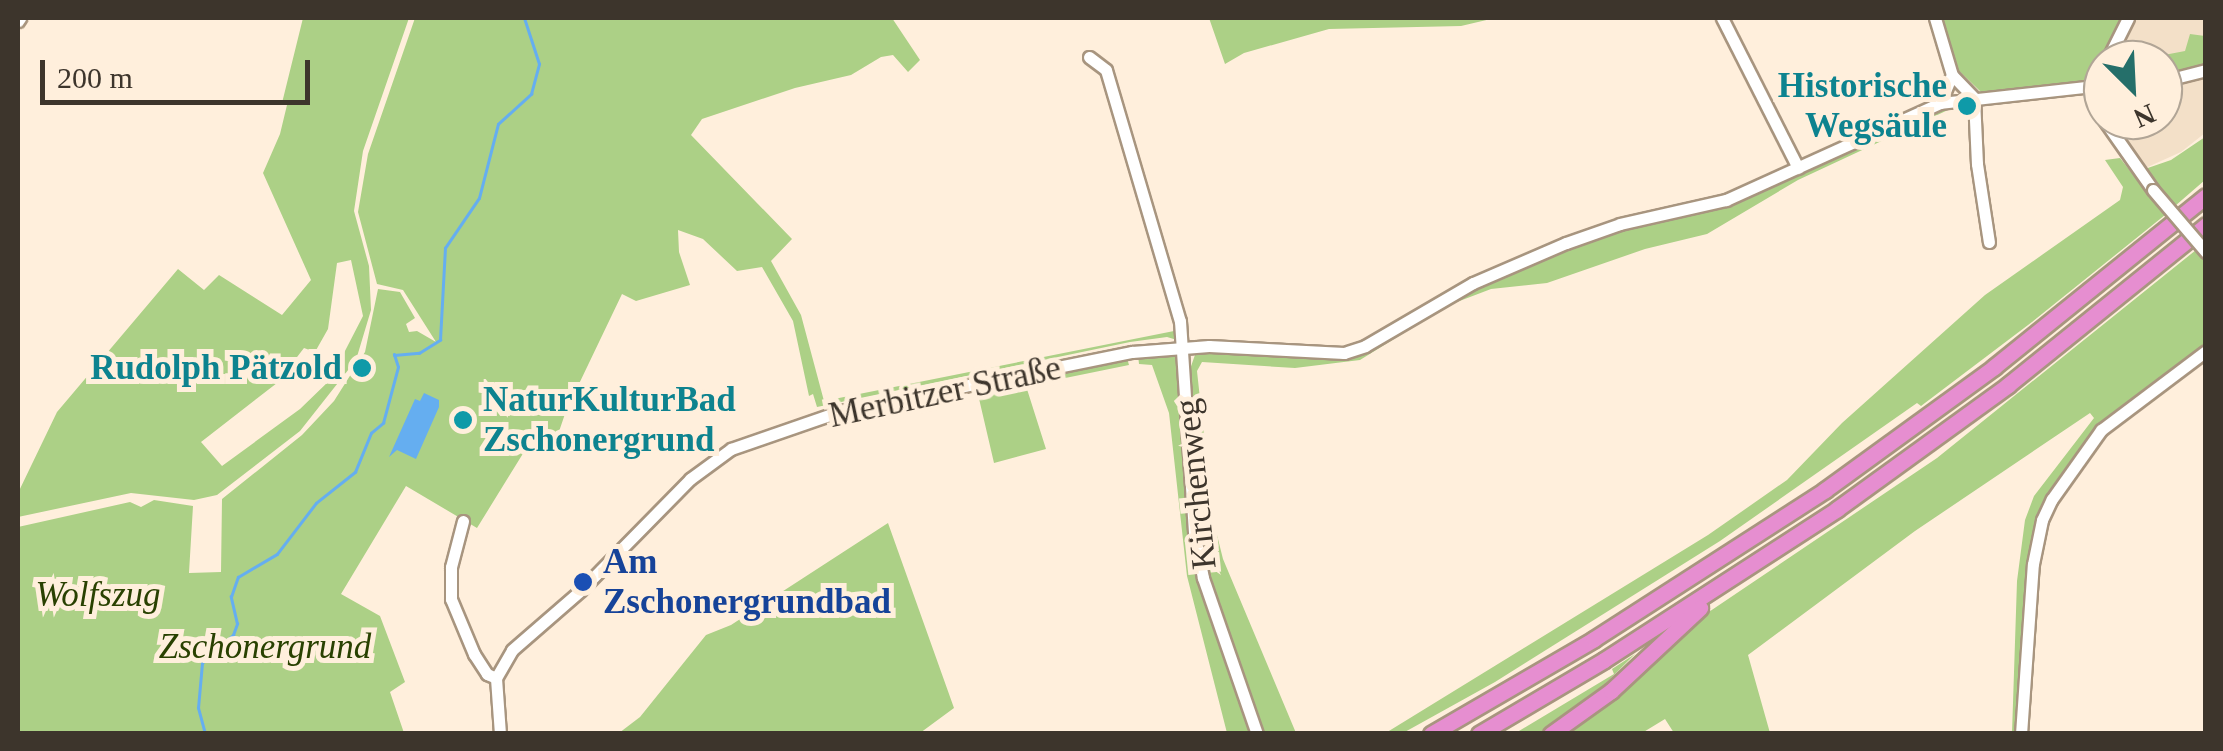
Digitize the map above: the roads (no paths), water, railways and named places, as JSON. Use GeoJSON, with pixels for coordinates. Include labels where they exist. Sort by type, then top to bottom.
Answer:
{"type":"FeatureCollection","features":[{"type":"Feature","properties":{"kind":"highway"},"geometry":{"type":"LineString","coordinates":[[1431,734],[1594,639],[1825,490],[1994,367],[2206,196]]}},
{"type":"Feature","properties":{"kind":"highway"},"geometry":{"type":"LineString","coordinates":[[1479,734],[1724,584],[2008,385],[2206,226]]}},
{"type":"Feature","properties":{"kind":"highway"},"geometry":{"type":"LineString","coordinates":[[1551,734],[1611,691],[1724,584]]}},
{"type":"Feature","properties":{"kind":"street"},"geometry":{"type":"LineString","coordinates":[[1722,18],[1798,168]]}},
{"type":"Feature","properties":{"kind":"street"},"geometry":{"type":"LineString","coordinates":[[1935,18],[1952,75],[1974,98],[1976,164],[1988,242]]}},
{"type":"Feature","properties":{"kind":"street"},"geometry":{"type":"LineString","coordinates":[[1089,57],[1106,70],[1180,321],[1183,347]]}},
{"type":"Feature","properties":{"kind":"street"},"geometry":{"type":"LineString","coordinates":[[1940,103],[1952,75]]}},
{"type":"Feature","properties":{"kind":"street","name":"Merbitzer Straße"},"geometry":{"type":"LineString","coordinates":[[496,678],[512,650],[581,590],[690,479],[732,449],[842,412],[1132,352],[1183,347],[1344,353],[1365,346],[1472,282],[1620,224],[1726,200],[1940,103],[2083,84]]}},
{"type":"Feature","properties":{"kind":"street"},"geometry":{"type":"LineString","coordinates":[[2119,140],[2153,190],[2206,252]]}},
{"type":"Feature","properties":{"kind":"street","name":"Kirchenweg"},"geometry":{"type":"LineString","coordinates":[[1183,347],[1194,532],[1203,578],[1257,734]]}},
{"type":"Feature","properties":{"kind":"street"},"geometry":{"type":"LineString","coordinates":[[2021,734],[2040,530],[2066,474],[2101,430],[2206,351]]}},
{"type":"Feature","properties":{"kind":"street"},"geometry":{"type":"LineString","coordinates":[[463,521],[451,566],[451,599],[474,654],[487,674],[496,678],[500,734]]}},
{"type":"Feature","properties":{"kind":"water"},"geometry":{"type":"Polygon","coordinates":[[[424,393],[439,400],[439,407],[416,459],[397,450],[389,457],[415,399],[420,401],[424,393]]]}},
{"type":"Feature","properties":{"kind":"waterway"},"geometry":{"type":"LineString","coordinates":[[205,734],[198,708],[202,663],[233,635],[237,624],[231,597],[238,577],[277,554],[316,503],[355,472],[371,433],[383,423],[398,367],[394,355],[419,353],[440,340],[445,248],[479,198],[498,124],[531,94],[539,64],[524,18]]}},
{"type":"Feature","properties":{"kind":"place","name":"Historische Wegsäule"},"geometry":{"type":"Point","coordinates":[1967,106]}},
{"type":"Feature","properties":{"kind":"place","name":"Rudolph Pätzold"},"geometry":{"type":"Point","coordinates":[362,368]}},
{"type":"Feature","properties":{"kind":"place","name":"NaturKulturBad Zschonergrund"},"geometry":{"type":"Point","coordinates":[463,420]}},
{"type":"Feature","properties":{"kind":"place","name":"Am Zschonergrundbad"},"geometry":{"type":"Point","coordinates":[583,582]}},
{"type":"Feature","properties":{"kind":"park label","name":"Wolfszug"},"geometry":{"type":"Point","coordinates":[98,595]}},
{"type":"Feature","properties":{"kind":"park label","name":"Zschonergrund"},"geometry":{"type":"Point","coordinates":[265,647]}}]}
